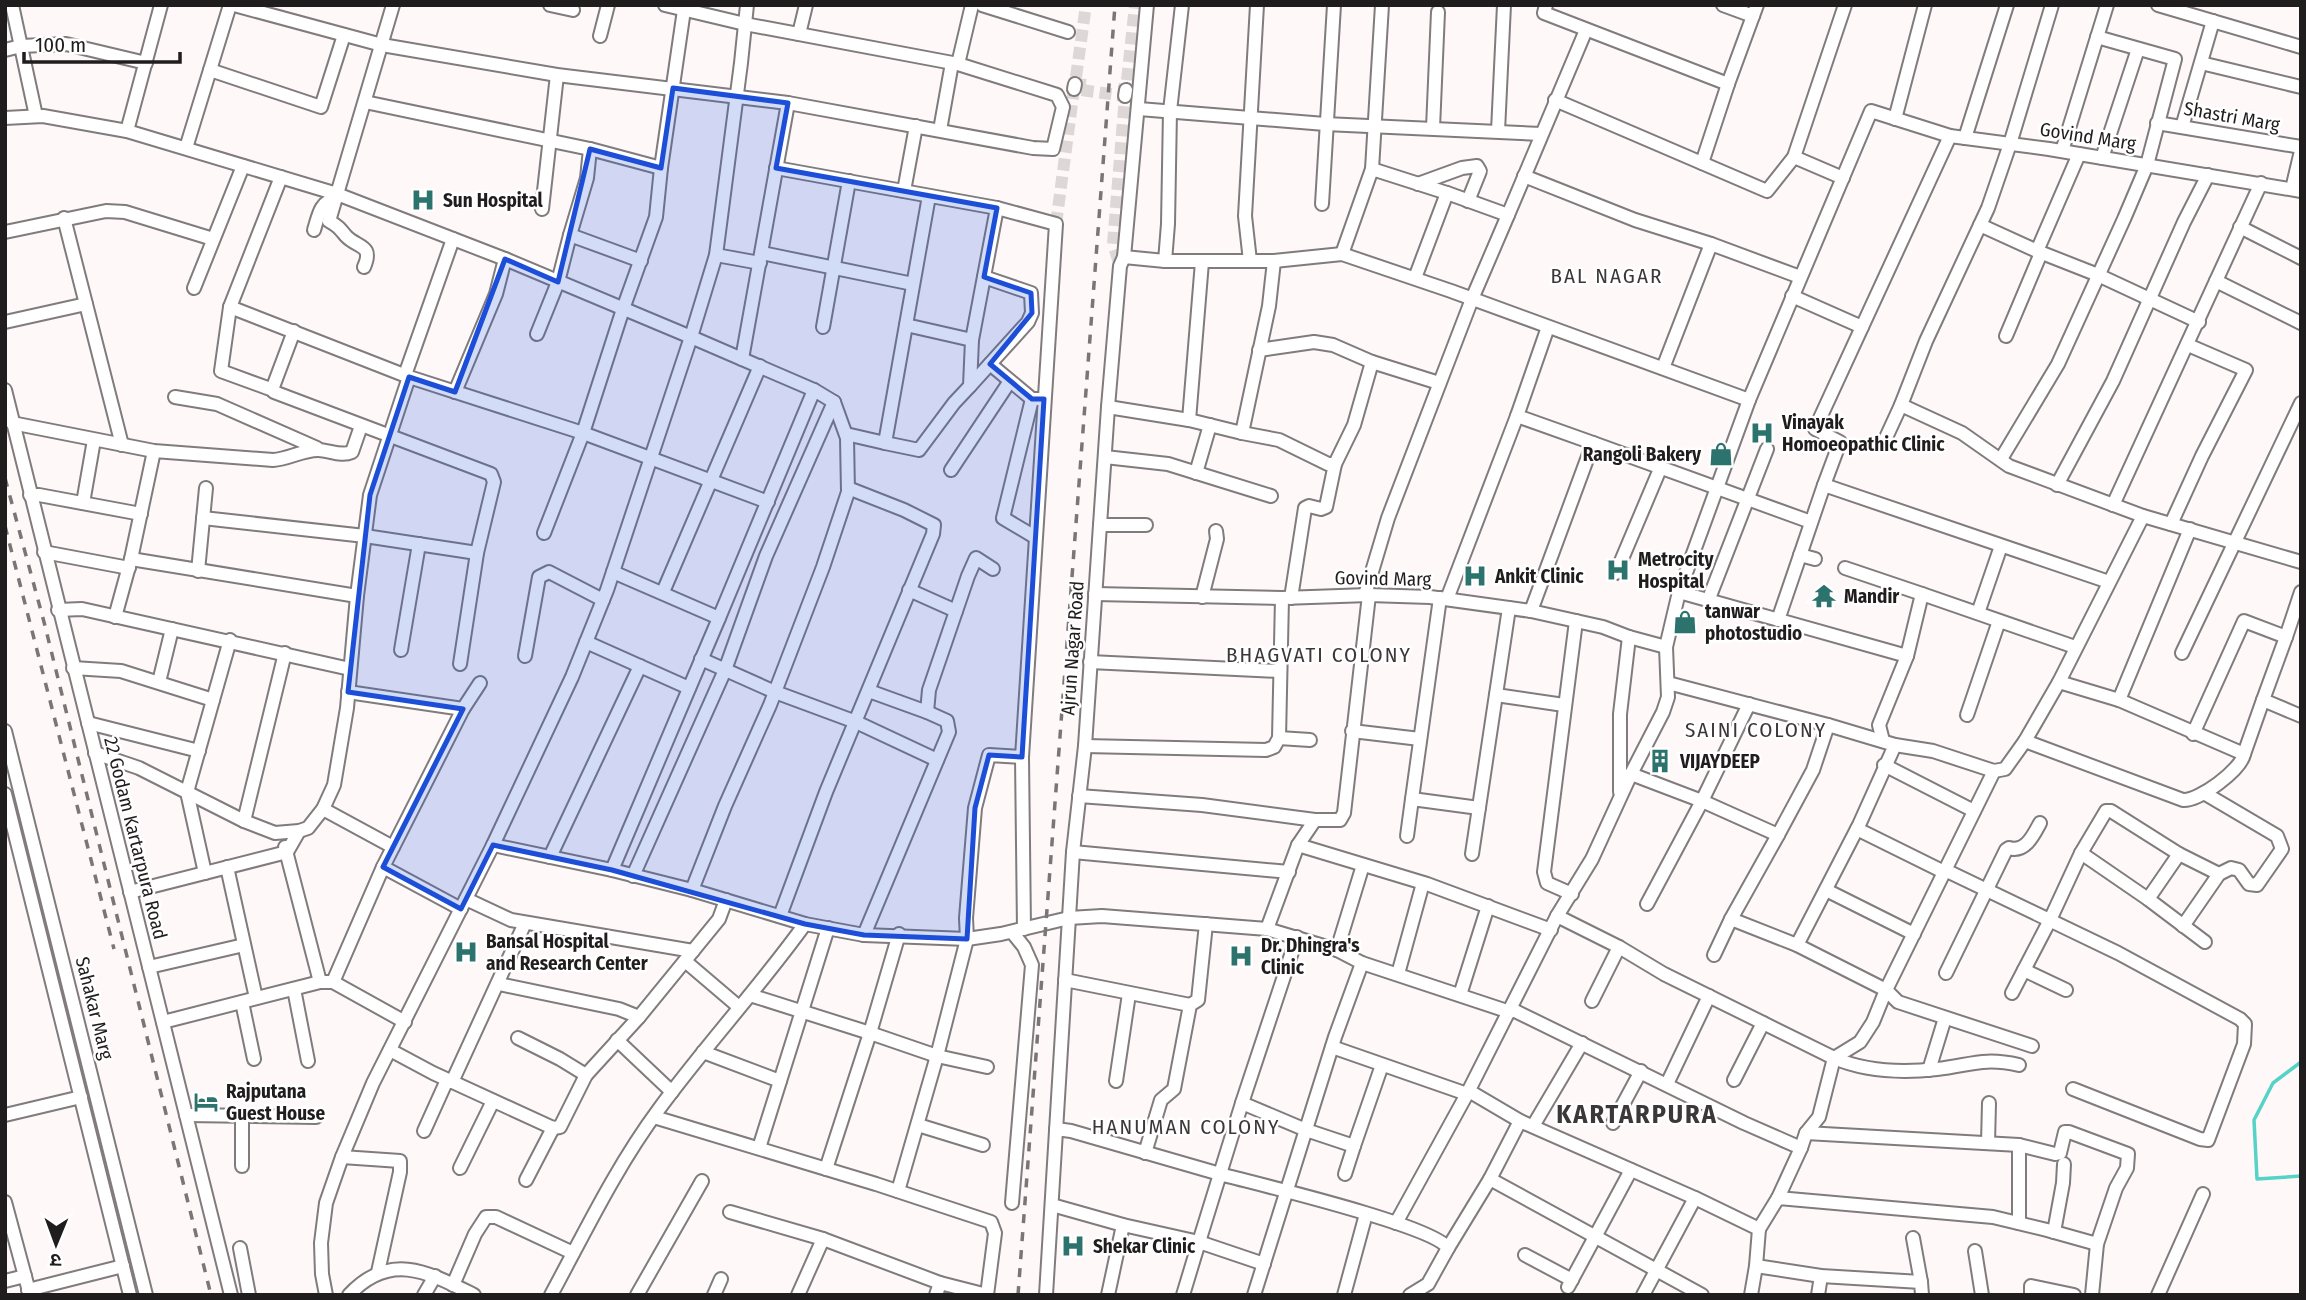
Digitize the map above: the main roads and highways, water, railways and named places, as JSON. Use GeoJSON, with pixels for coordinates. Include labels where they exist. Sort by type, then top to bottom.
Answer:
{"type":"FeatureCollection","features":[{"type":"Feature","properties":{"kind":"waterway"},"geometry":{"type":"LineString","coordinates":[[2301,1062],[2273,1083],[2254,1120],[2257,1179],[2301,1176]]}},
{"type":"Feature","properties":{"kind":"tunnel"},"geometry":{"type":"LineString","coordinates":[[1086,5],[1075,84],[1086,85]]}},
{"type":"Feature","properties":{"kind":"tunnel"},"geometry":{"type":"LineString","coordinates":[[1118,89],[1126,90],[1135,5]]}},
{"type":"Feature","properties":{"kind":"tunnel"},"geometry":{"type":"LineString","coordinates":[[1056,224],[1074,89],[1125,96],[1113,244],[1120,266]]}},
{"type":"Feature","properties":{"kind":"railway"},"geometry":{"type":"LineString","coordinates":[[1018,1295],[1115,5]]}},
{"type":"Feature","properties":{"kind":"railway"},"geometry":{"type":"LineString","coordinates":[[5,478],[44,622],[211,1295]]}},
{"type":"Feature","properties":{"kind":"railway"},"geometry":{"type":"LineString","coordinates":[[5,526],[114,949]]}},
{"type":"Feature","properties":{"kind":"place","name":"Sun Hospital"},"geometry":{"type":"Point","coordinates":[423,200]}},
{"type":"Feature","properties":{"kind":"place","name":"Vinayak Homoeopathic Clinic"},"geometry":{"type":"Point","coordinates":[1762,433]}},
{"type":"Feature","properties":{"kind":"place","name":"Rangoli Bakery"},"geometry":{"type":"Point","coordinates":[1721,454]}},
{"type":"Feature","properties":{"kind":"place","name":"Metrocity Hospital"},"geometry":{"type":"Point","coordinates":[1618,570]}},
{"type":"Feature","properties":{"kind":"place","name":"Ankit Clinic"},"geometry":{"type":"Point","coordinates":[1475,576]}},
{"type":"Feature","properties":{"kind":"place","name":"Mandir"},"geometry":{"type":"Point","coordinates":[1824,596]}},
{"type":"Feature","properties":{"kind":"place","name":"tanwar photostudio"},"geometry":{"type":"Point","coordinates":[1685,622]}},
{"type":"Feature","properties":{"kind":"place","name":"VIJAYDEEP"},"geometry":{"type":"Point","coordinates":[1660,761]}},
{"type":"Feature","properties":{"kind":"place","name":"Bansal Hospital and Research Center"},"geometry":{"type":"Point","coordinates":[466,952]}},
{"type":"Feature","properties":{"kind":"place","name":"Dr. Dhingra's Clinic"},"geometry":{"type":"Point","coordinates":[1241,956]}},
{"type":"Feature","properties":{"kind":"place","name":"Rajputana Guest House"},"geometry":{"type":"Point","coordinates":[206,1102]}},
{"type":"Feature","properties":{"kind":"place","name":"Shekar Clinic"},"geometry":{"type":"Point","coordinates":[1073,1246]}},
{"type":"Feature","properties":{"kind":"district","name":"BAL NAGAR"},"geometry":{"type":"Point","coordinates":[1607,276]}},
{"type":"Feature","properties":{"kind":"district","name":"BHAGVATI COLONY"},"geometry":{"type":"Point","coordinates":[1319,655]}},
{"type":"Feature","properties":{"kind":"district","name":"SAINI COLONY"},"geometry":{"type":"Point","coordinates":[1756,730]}},
{"type":"Feature","properties":{"kind":"district","name":"KARTARPURA"},"geometry":{"type":"Point","coordinates":[1637,1114]}},
{"type":"Feature","properties":{"kind":"district","name":"HANUMAN COLONY"},"geometry":{"type":"Point","coordinates":[1186,1127]}}]}
